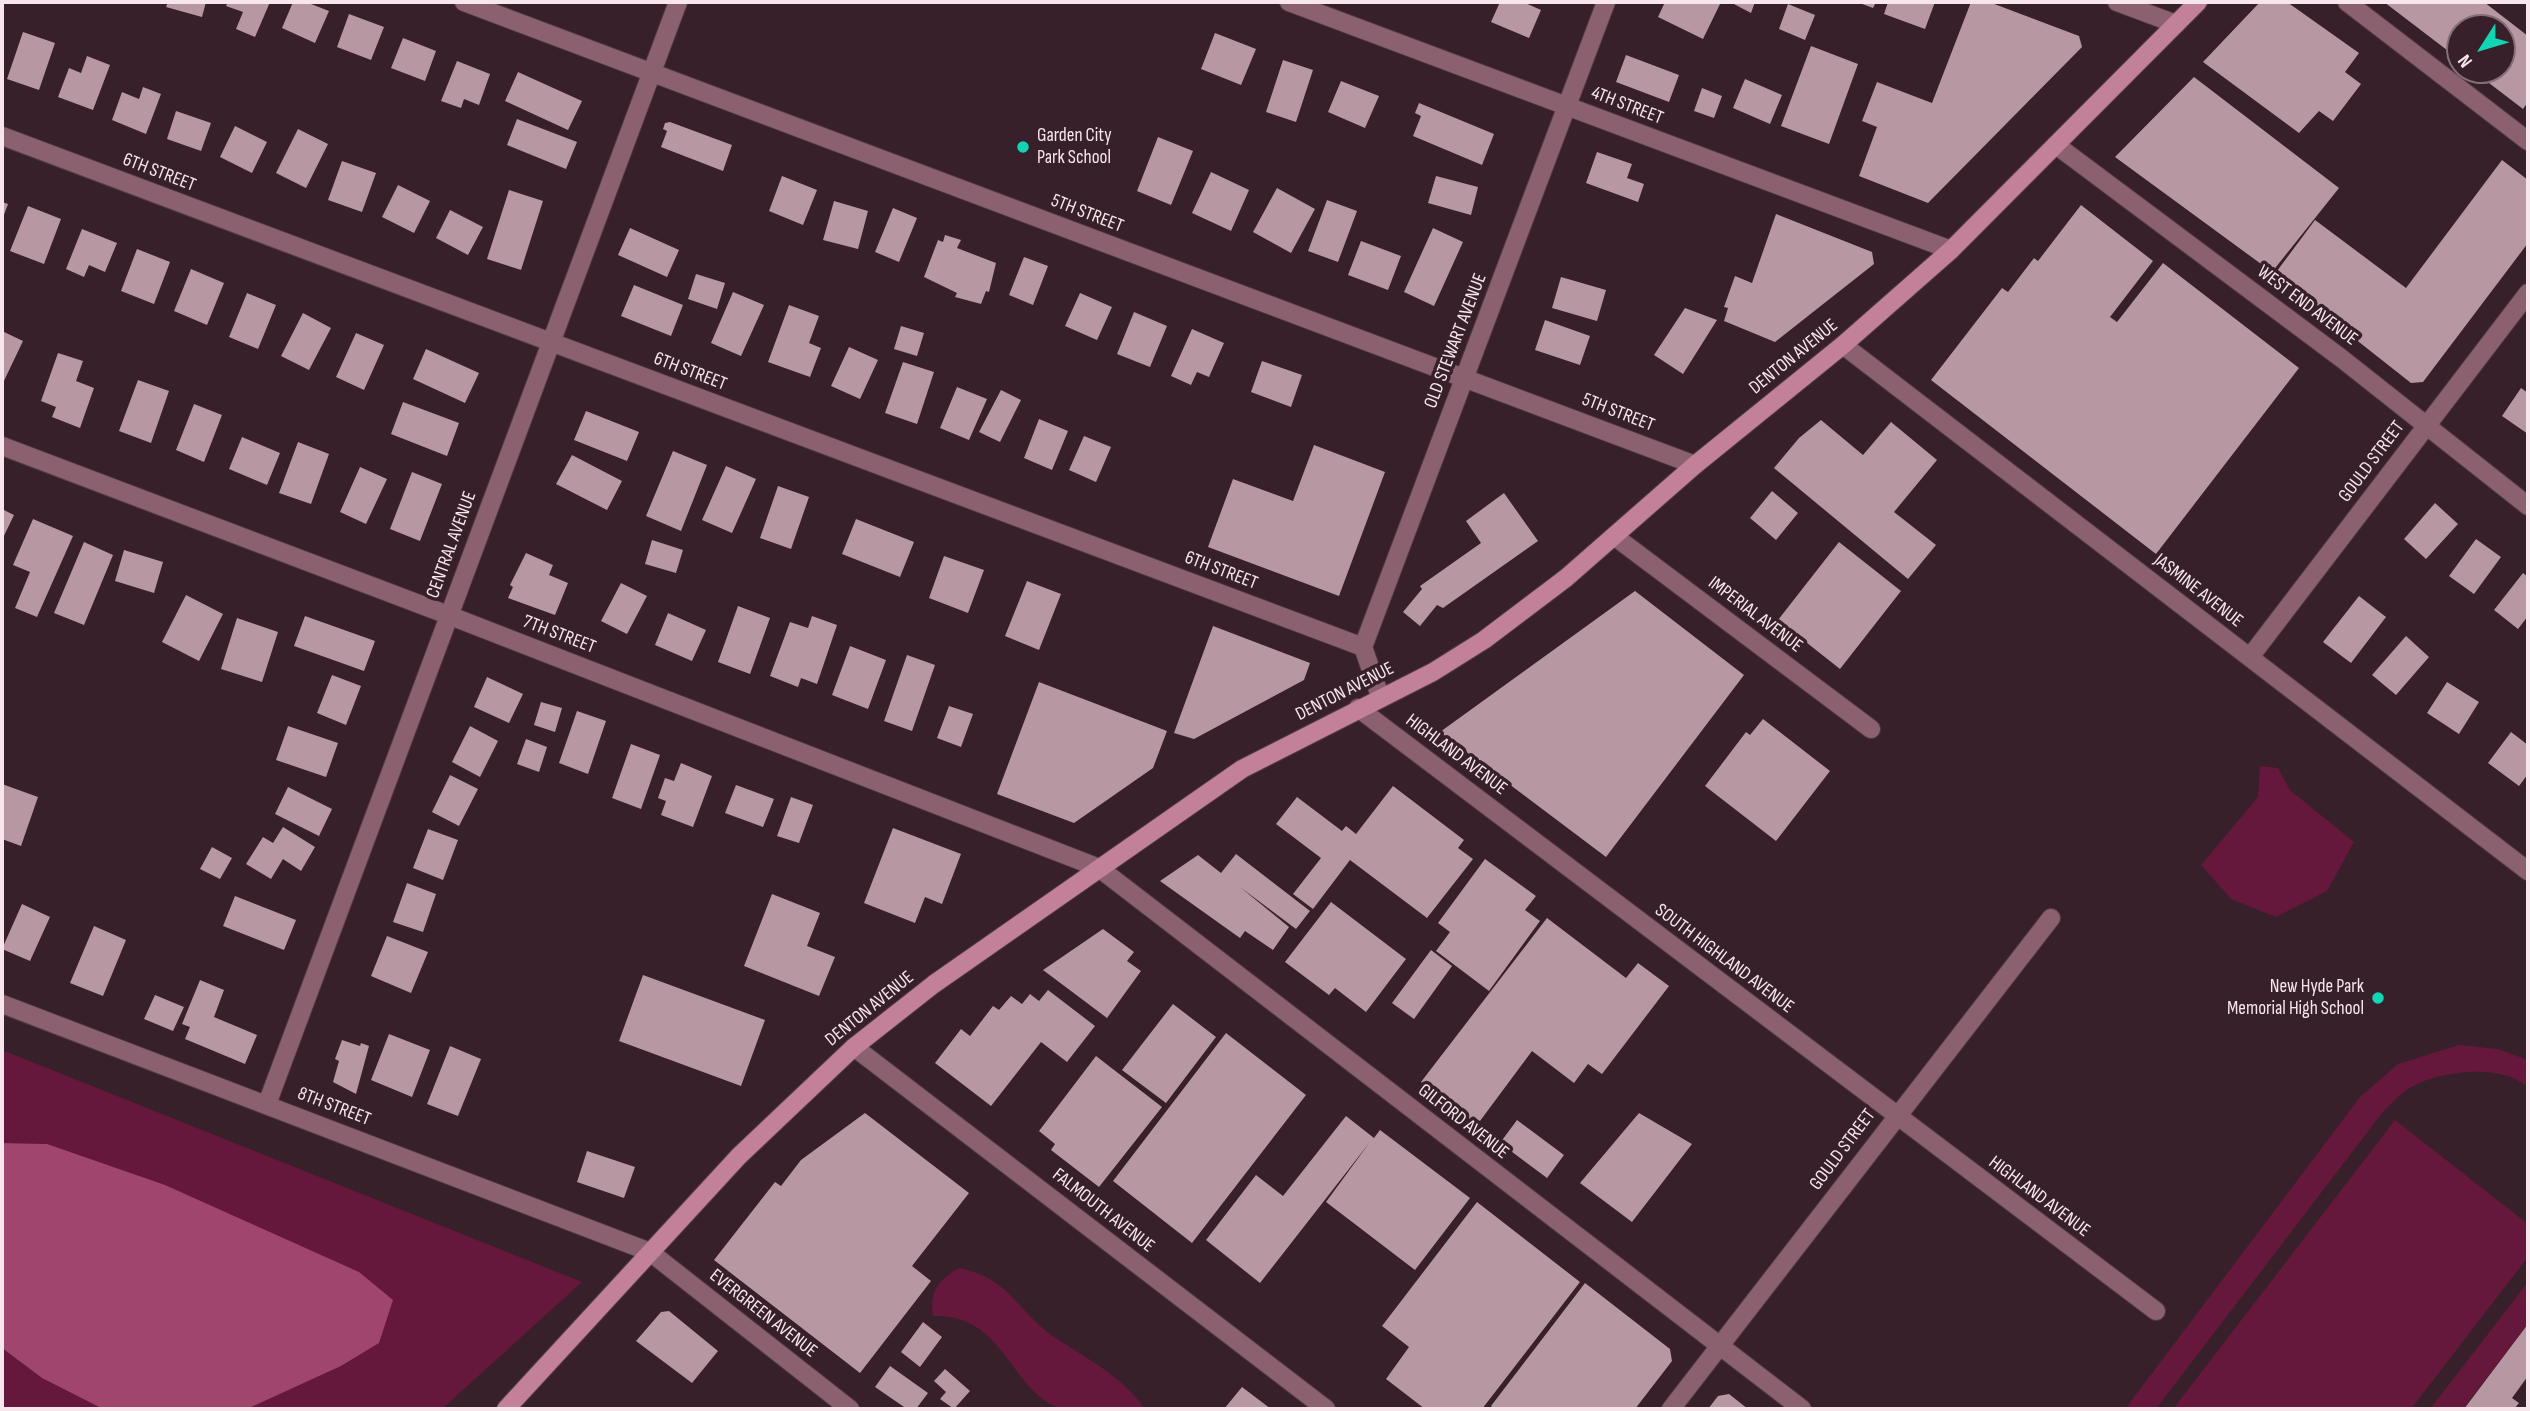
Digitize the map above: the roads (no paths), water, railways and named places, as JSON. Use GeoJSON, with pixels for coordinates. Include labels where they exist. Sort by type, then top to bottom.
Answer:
{"type":"FeatureCollection","features":[{"type":"Feature","properties":{"kind":"main road","name":"DENTON AVENUE"},"geometry":{"type":"LineString","coordinates":[[506,1409],[738,1156],[855,1047],[934,984],[1242,769],[1380,696],[1433,672],[1484,639],[1566,578],[1695,465],[1843,345],[1951,250],[2198,2]]}},
{"type":"Feature","properties":{"kind":"street","name":"5TH STREET"},"geometry":{"type":"LineString","coordinates":[[464,2],[1695,465]]}},
{"type":"Feature","properties":{"kind":"street","name":"CENTRAL AVENUE"},"geometry":{"type":"LineString","coordinates":[[267,1104],[678,2]]}},
{"type":"Feature","properties":{"kind":"street","name":"4TH STREET"},"geometry":{"type":"LineString","coordinates":[[1289,2],[1951,250]]}},
{"type":"Feature","properties":{"kind":"street","name":"OLD STEWART AVENUE"},"geometry":{"type":"LineString","coordinates":[[1363,647],[1606,2]]}},
{"type":"Feature","properties":{"kind":"street"},"geometry":{"type":"LineString","coordinates":[[2118,2],[2176,24]]}},
{"type":"Feature","properties":{"kind":"street"},"geometry":{"type":"LineString","coordinates":[[2347,2],[2528,141]]}},
{"type":"Feature","properties":{"kind":"street","name":"6TH STREET"},"geometry":{"type":"LineString","coordinates":[[2,136],[1363,647]]}},
{"type":"Feature","properties":{"kind":"street","name":"WEST END AVENUE"},"geometry":{"type":"LineString","coordinates":[[2056,145],[2341,358],[2528,506]]}},
{"type":"Feature","properties":{"kind":"street","name":"GOULD STREET"},"geometry":{"type":"LineString","coordinates":[[2250,657],[2528,293]]}},
{"type":"Feature","properties":{"kind":"street","name":"JASMINE AVENUE"},"geometry":{"type":"LineString","coordinates":[[1843,345],[2528,871]]}},
{"type":"Feature","properties":{"kind":"street","name":"7TH STREET"},"geometry":{"type":"LineString","coordinates":[[2,446],[448,615],[1099,868]]}},
{"type":"Feature","properties":{"kind":"street","name":"IMPERIAL AVENUE"},"geometry":{"type":"LineString","coordinates":[[1614,536],[1871,729]]}},
{"type":"Feature","properties":{"kind":"street"},"geometry":{"type":"LineString","coordinates":[[1363,647],[1380,696]]}},
{"type":"Feature","properties":{"kind":"street","name":"HIGHLAND AVENUE"},"geometry":{"type":"LineString","coordinates":[[1359,708],[1527,836]]}},
{"type":"Feature","properties":{"kind":"street","name":"SOUTH HIGHLAND AVENUE"},"geometry":{"type":"LineString","coordinates":[[1527,836],[1896,1116]]}},
{"type":"Feature","properties":{"kind":"street","name":"GILFORD AVENUE"},"geometry":{"type":"LineString","coordinates":[[1099,868],[1802,1409]]}},
{"type":"Feature","properties":{"kind":"street","name":"GOULD STREET"},"geometry":{"type":"LineString","coordinates":[[1671,1409],[2051,918]]}},
{"type":"Feature","properties":{"kind":"street","name":"8TH STREET"},"geometry":{"type":"LineString","coordinates":[[2,1004],[650,1252]]}},
{"type":"Feature","properties":{"kind":"street","name":"FALMOUTH AVENUE"},"geometry":{"type":"LineString","coordinates":[[855,1047],[1326,1409]]}},
{"type":"Feature","properties":{"kind":"street","name":"HIGHLAND AVENUE"},"geometry":{"type":"LineString","coordinates":[[1896,1116],[2156,1311]]}},
{"type":"Feature","properties":{"kind":"street","name":"EVERGREEN AVENUE"},"geometry":{"type":"LineString","coordinates":[[650,1252],[850,1409]]}},
{"type":"Feature","properties":{"kind":"place","name":"Garden City Park School"},"geometry":{"type":"Point","coordinates":[1023,147]}},
{"type":"Feature","properties":{"kind":"place","name":"New Hyde Park Memorial High School"},"geometry":{"type":"Point","coordinates":[2378,998]}}]}
